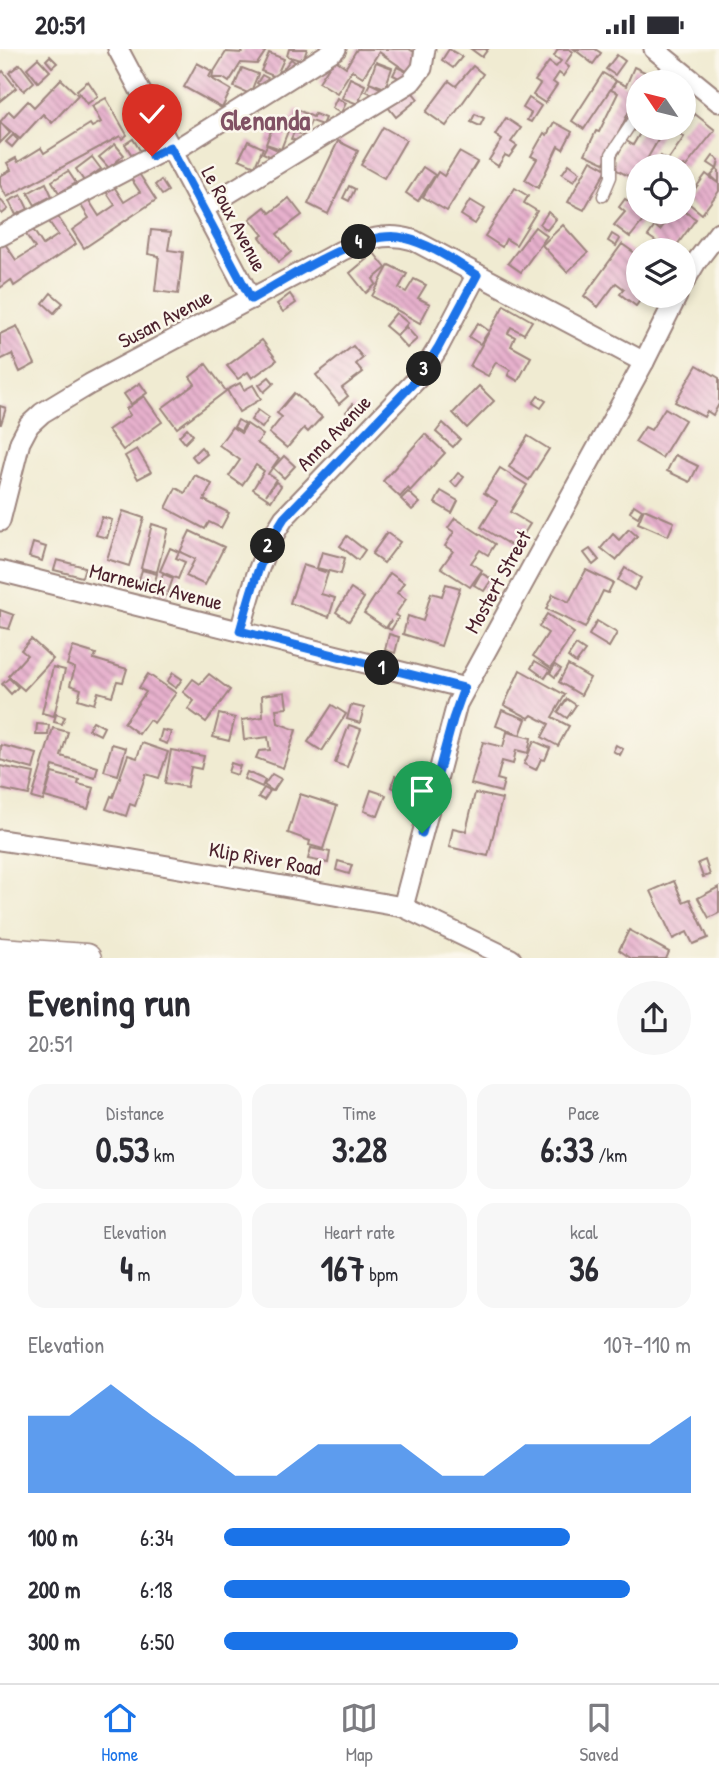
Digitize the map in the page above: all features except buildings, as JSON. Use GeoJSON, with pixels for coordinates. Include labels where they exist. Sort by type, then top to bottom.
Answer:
{"type":"FeatureCollection","features":[{"type":"Feature","properties":{"kind":"main road"},"geometry":{"type":"LineString","coordinates":[[0,953],[86,958]]}},
{"type":"Feature","properties":{"kind":"street","name":"Le Roux Avenue"},"geometry":{"type":"LineString","coordinates":[[118,49],[251,299]]}},
{"type":"Feature","properties":{"kind":"street"},"geometry":{"type":"LineString","coordinates":[[0,236],[171,149],[336,49]]}},
{"type":"Feature","properties":{"kind":"street"},"geometry":{"type":"LineString","coordinates":[[203,209],[411,82],[422,68],[425,49]]}},
{"type":"Feature","properties":{"kind":"street"},"geometry":{"type":"LineString","coordinates":[[654,49],[719,102]]}},
{"type":"Feature","properties":{"kind":"street"},"geometry":{"type":"LineString","coordinates":[[696,262],[719,232]]}},
{"type":"Feature","properties":{"kind":"street","name":"Susan Avenue"},"geometry":{"type":"LineString","coordinates":[[0,521],[20,442],[35,419],[90,384],[355,244],[378,237],[413,240],[644,362]]}},
{"type":"Feature","properties":{"kind":"street","name":"Anna Avenue"},"geometry":{"type":"LineString","coordinates":[[240,631],[261,562],[273,534],[284,518],[421,375],[477,275]]}},
{"type":"Feature","properties":{"kind":"street","name":"Mostert Street"},"geometry":{"type":"LineString","coordinates":[[403,907],[445,746],[464,688],[644,362],[671,308]]}},
{"type":"Feature","properties":{"kind":"street","name":"Marnewick Avenue"},"geometry":{"type":"LineString","coordinates":[[0,571],[464,688]]}},
{"type":"Feature","properties":{"kind":"street","name":"Klip River Road"},"geometry":{"type":"LineString","coordinates":[[0,840],[122,858],[403,907],[511,958]]}},
{"type":"Feature","properties":{"kind":"lane"},"geometry":{"type":"LineString","coordinates":[[666,70],[671,62]]}},
{"type":"Feature","properties":{"kind":"lane"},"geometry":{"type":"LineString","coordinates":[[603,196],[611,177],[611,154],[626,131]]}},
{"type":"Feature","properties":{"kind":"district","name":"Glenanda"},"geometry":{"type":"Point","coordinates":[265,120]}},
{"type":"Feature","properties":{"kind":"route"},"geometry":{"type":"LineString","coordinates":[[152,156],[170,147],[251,299],[355,244],[378,237],[413,240],[477,275],[421,375],[284,518],[273,534],[261,562],[240,631],[464,688],[457,704],[422,833]]}}]}
